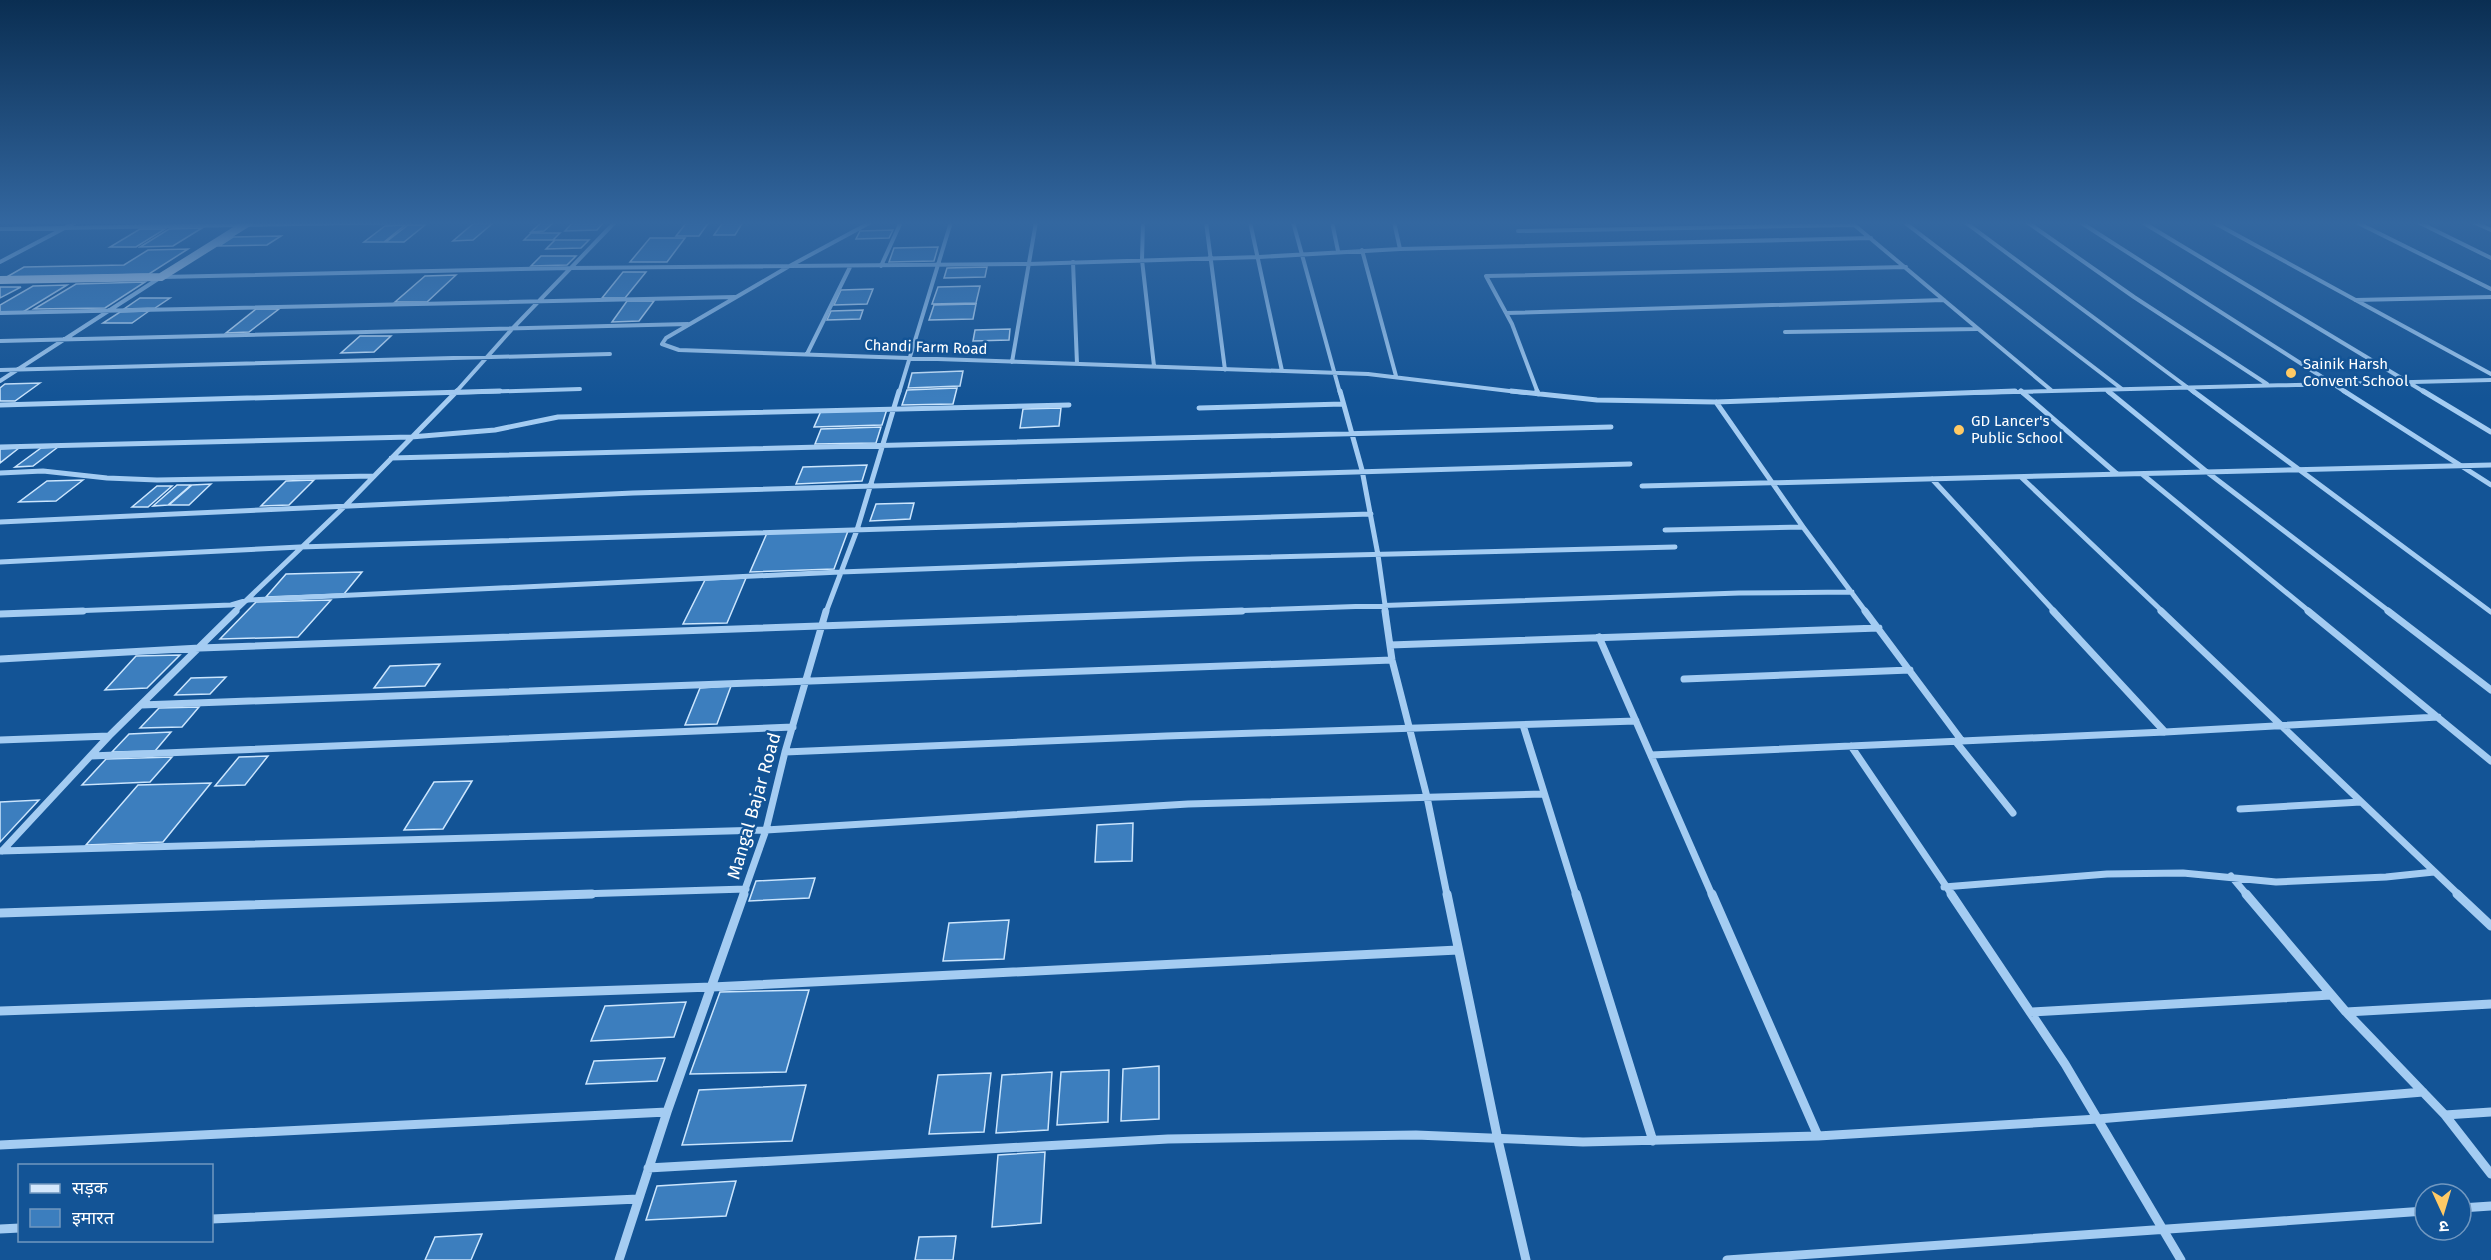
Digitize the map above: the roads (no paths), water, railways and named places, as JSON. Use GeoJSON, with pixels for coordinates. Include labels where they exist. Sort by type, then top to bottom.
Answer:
{"type":"FeatureCollection","features":[{"type":"Feature","properties":{"kind":"street"},"geometry":{"type":"LineString","coordinates":[[0,381],[155,281]]}},
{"type":"Feature","properties":{"kind":"street"},"geometry":{"type":"LineString","coordinates":[[1,851],[109,736],[300,547],[346,505],[457,391],[558,281]]}},
{"type":"Feature","properties":{"kind":"street","name":"Chandi Farm Road"},"geometry":{"type":"LineString","coordinates":[[763,281],[666,338],[662,344],[679,350],[1396,376],[1597,400],[1716,402],[2052,390],[2491,380]]}},
{"type":"Feature","properties":{"kind":"street"},"geometry":{"type":"LineString","coordinates":[[807,354],[843,281]]}},
{"type":"Feature","properties":{"kind":"street","name":"Mangal Bajar Road"},"geometry":{"type":"LineString","coordinates":[[619,1260],[667,1112],[766,830],[804,681],[821,625],[857,530],[934,281]]}},
{"type":"Feature","properties":{"kind":"street"},"geometry":{"type":"LineString","coordinates":[[1012,362],[1025,281]]}},
{"type":"Feature","properties":{"kind":"street"},"geometry":{"type":"LineString","coordinates":[[1074,281],[1077,364]]}},
{"type":"Feature","properties":{"kind":"street"},"geometry":{"type":"LineString","coordinates":[[1144,281],[1154,366]]}},
{"type":"Feature","properties":{"kind":"street"},"geometry":{"type":"LineString","coordinates":[[1214,281],[1225,370]]}},
{"type":"Feature","properties":{"kind":"street"},"geometry":{"type":"LineString","coordinates":[[1264,281],[1282,371]]}},
{"type":"Feature","properties":{"kind":"street"},"geometry":{"type":"LineString","coordinates":[[1311,281],[1350,434],[1362,470],[1378,555],[1392,660],[1427,797],[1498,1140],[1526,1260]]}},
{"type":"Feature","properties":{"kind":"street"},"geometry":{"type":"LineString","coordinates":[[1370,281],[1396,376]]}},
{"type":"Feature","properties":{"kind":"street"},"geometry":{"type":"LineString","coordinates":[[1489,281],[1521,346],[1538,394]]}},
{"type":"Feature","properties":{"kind":"street"},"geometry":{"type":"LineString","coordinates":[[1922,281],[2052,390]]}},
{"type":"Feature","properties":{"kind":"street"},"geometry":{"type":"LineString","coordinates":[[1981,281],[2122,389]]}},
{"type":"Feature","properties":{"kind":"street"},"geometry":{"type":"LineString","coordinates":[[2046,281],[2491,612]]}},
{"type":"Feature","properties":{"kind":"street"},"geometry":{"type":"LineString","coordinates":[[2110,281],[2268,385]]}},
{"type":"Feature","properties":{"kind":"street"},"geometry":{"type":"LineString","coordinates":[[2172,281],[2491,485]]}},
{"type":"Feature","properties":{"kind":"street"},"geometry":{"type":"LineString","coordinates":[[2240,281],[2491,432]]}},
{"type":"Feature","properties":{"kind":"street"},"geometry":{"type":"LineString","coordinates":[[2319,281],[2491,374]]}},
{"type":"Feature","properties":{"kind":"street"},"geometry":{"type":"LineString","coordinates":[[2474,281],[2491,289]]}},
{"type":"Feature","properties":{"kind":"street"},"geometry":{"type":"LineString","coordinates":[[0,313],[735,297]]}},
{"type":"Feature","properties":{"kind":"street"},"geometry":{"type":"LineString","coordinates":[[2354,300],[2491,297]]}},
{"type":"Feature","properties":{"kind":"street"},"geometry":{"type":"LineString","coordinates":[[1506,313],[1944,300]]}},
{"type":"Feature","properties":{"kind":"street"},"geometry":{"type":"LineString","coordinates":[[0,341],[689,324]]}},
{"type":"Feature","properties":{"kind":"street"},"geometry":{"type":"LineString","coordinates":[[1785,332],[1978,329]]}},
{"type":"Feature","properties":{"kind":"street"},"geometry":{"type":"LineString","coordinates":[[0,370],[610,354]]}},
{"type":"Feature","properties":{"kind":"street"},"geometry":{"type":"LineString","coordinates":[[0,405],[580,389]]}},
{"type":"Feature","properties":{"kind":"street"},"geometry":{"type":"LineString","coordinates":[[2106,389],[2207,472],[2491,690]]}},
{"type":"Feature","properties":{"kind":"street"},"geometry":{"type":"LineString","coordinates":[[2021,391],[2117,474]]}},
{"type":"Feature","properties":{"kind":"street"},"geometry":{"type":"LineString","coordinates":[[1716,402],[1803,527],[2013,813]]}},
{"type":"Feature","properties":{"kind":"street"},"geometry":{"type":"LineString","coordinates":[[1199,408],[1343,404]]}},
{"type":"Feature","properties":{"kind":"street"},"geometry":{"type":"LineString","coordinates":[[0,447],[411,437],[495,430],[558,417],[1069,405]]}},
{"type":"Feature","properties":{"kind":"street"},"geometry":{"type":"LineString","coordinates":[[391,458],[1611,427]]}},
{"type":"Feature","properties":{"kind":"street"},"geometry":{"type":"LineString","coordinates":[[0,522],[633,493],[1630,464]]}},
{"type":"Feature","properties":{"kind":"street"},"geometry":{"type":"LineString","coordinates":[[1642,486],[2491,465]]}},
{"type":"Feature","properties":{"kind":"street"},"geometry":{"type":"LineString","coordinates":[[0,473],[43,471],[106,478],[157,480],[374,476]]}},
{"type":"Feature","properties":{"kind":"street"},"geometry":{"type":"LineString","coordinates":[[2142,474],[2491,761]]}},
{"type":"Feature","properties":{"kind":"street"},"geometry":{"type":"LineString","coordinates":[[2021,477],[2491,926]]}},
{"type":"Feature","properties":{"kind":"street"},"geometry":{"type":"LineString","coordinates":[[1932,479],[2165,732]]}},
{"type":"Feature","properties":{"kind":"street"},"geometry":{"type":"LineString","coordinates":[[0,562],[300,547],[1371,514]]}},
{"type":"Feature","properties":{"kind":"street"},"geometry":{"type":"LineString","coordinates":[[1665,530],[1803,527]]}},
{"type":"Feature","properties":{"kind":"street"},"geometry":{"type":"LineString","coordinates":[[0,614],[231,605],[248,600],[840,572],[1190,559],[1675,547]]}},
{"type":"Feature","properties":{"kind":"street"},"geometry":{"type":"LineString","coordinates":[[0,659],[200,648],[821,625],[1739,593],[1852,592]]}},
{"type":"Feature","properties":{"kind":"street"},"geometry":{"type":"LineString","coordinates":[[1390,645],[1879,628]]}},
{"type":"Feature","properties":{"kind":"street"},"geometry":{"type":"LineString","coordinates":[[1599,637],[1818,1136]]}},
{"type":"Feature","properties":{"kind":"street"},"geometry":{"type":"LineString","coordinates":[[141,705],[1392,660]]}},
{"type":"Feature","properties":{"kind":"street"},"geometry":{"type":"LineString","coordinates":[[1684,679],[1910,670]]}},
{"type":"Feature","properties":{"kind":"street"},"geometry":{"type":"LineString","coordinates":[[1651,755],[1959,742],[2438,717]]}},
{"type":"Feature","properties":{"kind":"street"},"geometry":{"type":"LineString","coordinates":[[785,752],[1166,736],[1636,721]]}},
{"type":"Feature","properties":{"kind":"street"},"geometry":{"type":"LineString","coordinates":[[1523,725],[1653,1141]]}},
{"type":"Feature","properties":{"kind":"street"},"geometry":{"type":"LineString","coordinates":[[91,756],[793,727]]}},
{"type":"Feature","properties":{"kind":"street"},"geometry":{"type":"LineString","coordinates":[[0,740],[109,736]]}},
{"type":"Feature","properties":{"kind":"street"},"geometry":{"type":"LineString","coordinates":[[1851,746],[2030,1012],[2098,1119],[2181,1260]]}},
{"type":"Feature","properties":{"kind":"street"},"geometry":{"type":"LineString","coordinates":[[1,851],[766,830],[1188,804],[1544,794]]}},
{"type":"Feature","properties":{"kind":"street"},"geometry":{"type":"LineString","coordinates":[[2240,809],[2361,802]]}},
{"type":"Feature","properties":{"kind":"street"},"geometry":{"type":"LineString","coordinates":[[1944,887],[2107,874],[2183,873],[2276,882],[2386,877],[2433,872]]}},
{"type":"Feature","properties":{"kind":"street"},"geometry":{"type":"LineString","coordinates":[[2231,876],[2346,1012],[2445,1115],[2491,1174]]}},
{"type":"Feature","properties":{"kind":"street"},"geometry":{"type":"LineString","coordinates":[[0,913],[746,890]]}},
{"type":"Feature","properties":{"kind":"street"},"geometry":{"type":"LineString","coordinates":[[0,1011],[712,987],[1458,950]]}},
{"type":"Feature","properties":{"kind":"street"},"geometry":{"type":"LineString","coordinates":[[2030,1012],[2331,994]]}},
{"type":"Feature","properties":{"kind":"street"},"geometry":{"type":"LineString","coordinates":[[2346,1012],[2491,1004]]}},
{"type":"Feature","properties":{"kind":"street"},"geometry":{"type":"LineString","coordinates":[[648,1168],[1168,1139],[1416,1135],[1582,1143],[1818,1136],[2098,1119],[2423,1092]]}},
{"type":"Feature","properties":{"kind":"street"},"geometry":{"type":"LineString","coordinates":[[0,1144],[667,1112]]}},
{"type":"Feature","properties":{"kind":"street"},"geometry":{"type":"LineString","coordinates":[[2445,1115],[2491,1112]]}},
{"type":"Feature","properties":{"kind":"street"},"geometry":{"type":"LineString","coordinates":[[213,1219],[638,1199]]}},
{"type":"Feature","properties":{"kind":"street"},"geometry":{"type":"LineString","coordinates":[[2473,1207],[2491,1206]]}},
{"type":"Feature","properties":{"kind":"street"},"geometry":{"type":"LineString","coordinates":[[1727,1260],[2413,1211]]}},
{"type":"Feature","properties":{"kind":"street"},"geometry":{"type":"LineString","coordinates":[[0,1229],[18,1228]]}},
{"type":"Feature","properties":{"kind":"place","name":"Sainik Harsh Convent School"},"geometry":{"type":"Point","coordinates":[2291,373]}},
{"type":"Feature","properties":{"kind":"place","name":"GD Lancer's Public School"},"geometry":{"type":"Point","coordinates":[1959,430]}}]}
